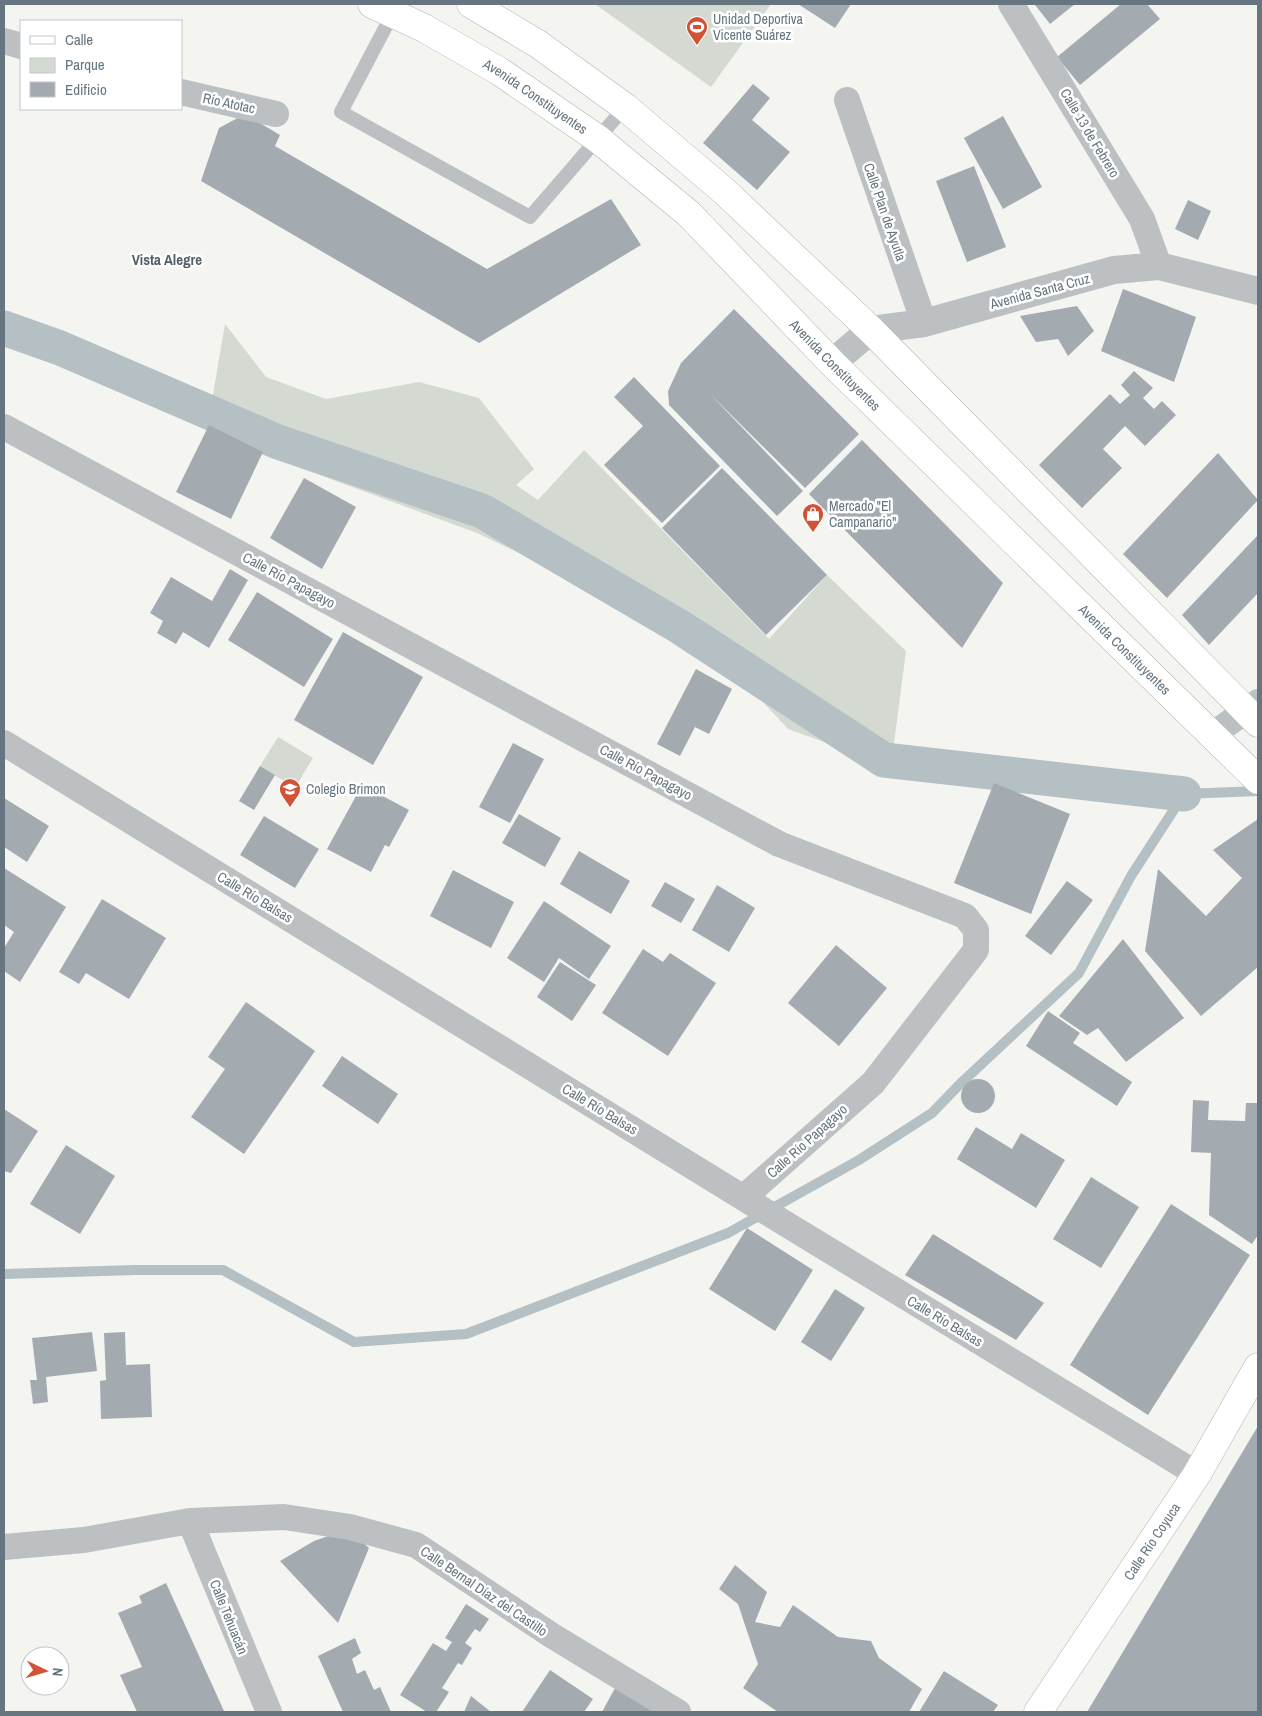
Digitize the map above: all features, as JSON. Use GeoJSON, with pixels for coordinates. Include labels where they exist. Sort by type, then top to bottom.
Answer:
{"type":"FeatureCollection","features":[{"type":"Feature","properties":{"kind":"main road"},"geometry":{"type":"LineString","coordinates":[[471,4],[538,44],[624,107],[724,191],[871,330],[1254,712]]}},
{"type":"Feature","properties":{"kind":"main road","name":"Avenida Constituyentes"},"geometry":{"type":"LineString","coordinates":[[387,6],[499,71],[598,139],[689,214],[832,363],[1250,772]]}},
{"type":"Feature","properties":{"kind":"main road","name":"Calle Río Coyuca"},"geometry":{"type":"LineString","coordinates":[[1038,1712],[1197,1474],[1258,1367]]}},
{"type":"Feature","properties":{"kind":"street","name":"Calle 13 de Febrero"},"geometry":{"type":"LineString","coordinates":[[1012,4],[1142,219],[1159,266]]}},
{"type":"Feature","properties":{"kind":"street"},"geometry":{"type":"LineString","coordinates":[[4,41],[20,46]]}},
{"type":"Feature","properties":{"kind":"street","name":"Río Atotac"},"geometry":{"type":"LineString","coordinates":[[182,92],[276,114]]}},
{"type":"Feature","properties":{"kind":"street","name":"Calle Plan de Ayutla"},"geometry":{"type":"LineString","coordinates":[[847,100],[924,323]]}},
{"type":"Feature","properties":{"kind":"street","name":"Avenida Santa Cruz"},"geometry":{"type":"LineString","coordinates":[[871,330],[924,323],[1114,270],[1159,266],[1258,291]]}},
{"type":"Feature","properties":{"kind":"street"},"geometry":{"type":"LineString","coordinates":[[832,363],[871,330]]}},
{"type":"Feature","properties":{"kind":"street","name":"Calle Río Papagayo"},"geometry":{"type":"LineString","coordinates":[[4,427],[779,844],[966,916],[976,930],[976,950],[873,1083],[754,1204]]}},
{"type":"Feature","properties":{"kind":"street"},"geometry":{"type":"LineString","coordinates":[[1212,736],[1254,712]]}},
{"type":"Feature","properties":{"kind":"street","name":"Calle Río Balsas"},"geometry":{"type":"LineString","coordinates":[[4,743],[1197,1474]]}},
{"type":"Feature","properties":{"kind":"street","name":"Calle Bernal Díaz del Castillo"},"geometry":{"type":"LineString","coordinates":[[4,1547],[84,1540],[190,1521],[284,1517],[350,1527],[416,1545],[551,1635],[678,1712]]}},
{"type":"Feature","properties":{"kind":"street","name":"Calle Tehuacán"},"geometry":{"type":"LineString","coordinates":[[190,1521],[268,1712]]}},
{"type":"Feature","properties":{"kind":"lane"},"geometry":{"type":"LineString","coordinates":[[387,6],[342,112],[530,217],[624,107]]}},
{"type":"Feature","properties":{"kind":"green space","name":"Unidad Deportiva Vicente Suárez"},"geometry":{"type":"Polygon","coordinates":[[[595,4],[771,4],[711,87],[595,4]]]}},
{"type":"Feature","properties":{"kind":"green space"},"geometry":{"type":"Polygon","coordinates":[[[225,324],[266,377],[326,399],[419,382],[479,398],[534,469],[516,485],[538,500],[584,450],[769,639],[827,575],[906,651],[891,766],[788,729],[748,686],[637,609],[477,533],[287,463],[211,406],[225,324]]]}},
{"type":"Feature","properties":{"kind":"green space"},"geometry":{"type":"Polygon","coordinates":[[[278,737],[313,758],[295,788],[260,766],[278,737]]]}},
{"type":"Feature","properties":{"kind":"building"},"geometry":{"type":"Polygon","coordinates":[[[798,4],[851,4],[835,28],[798,4]]]}},
{"type":"Feature","properties":{"kind":"building"},"geometry":{"type":"Polygon","coordinates":[[[1036,4],[1075,4],[1050,24],[1036,4]]]}},
{"type":"Feature","properties":{"kind":"building"},"geometry":{"type":"Polygon","coordinates":[[[1121,4],[1147,4],[1160,19],[1080,85],[1057,57],[1121,4]]]}},
{"type":"Feature","properties":{"kind":"building"},"geometry":{"type":"Polygon","coordinates":[[[753,84],[770,98],[752,120],[790,152],[757,190],[703,143],[753,84]]]}},
{"type":"Feature","properties":{"kind":"building"},"geometry":{"type":"Polygon","coordinates":[[[245,114],[280,135],[275,146],[487,269],[611,199],[641,245],[479,343],[201,181],[219,128],[245,114]]]}},
{"type":"Feature","properties":{"kind":"building"},"geometry":{"type":"Polygon","coordinates":[[[1003,116],[1042,187],[1003,209],[964,138],[1003,116]]]}},
{"type":"Feature","properties":{"kind":"building"},"geometry":{"type":"Polygon","coordinates":[[[974,166],[1006,247],[967,262],[936,181],[974,166]]]}},
{"type":"Feature","properties":{"kind":"building"},"geometry":{"type":"Polygon","coordinates":[[[1188,200],[1211,211],[1198,240],[1175,229],[1188,200]]]}},
{"type":"Feature","properties":{"kind":"building"},"geometry":{"type":"Polygon","coordinates":[[[1123,289],[1196,317],[1174,382],[1101,351],[1123,289]]]}},
{"type":"Feature","properties":{"kind":"building"},"geometry":{"type":"Polygon","coordinates":[[[1077,306],[1094,331],[1068,356],[1058,339],[1036,342],[1020,316],[1077,306]]]}},
{"type":"Feature","properties":{"kind":"building"},"geometry":{"type":"Polygon","coordinates":[[[734,309],[859,434],[805,488],[710,394],[803,491],[777,516],[669,405],[668,391],[681,363],[734,309]]]}},
{"type":"Feature","properties":{"kind":"building"},"geometry":{"type":"Polygon","coordinates":[[[1134,371],[1153,388],[1143,398],[1154,409],[1162,401],[1176,415],[1145,446],[1125,426],[1103,449],[1122,468],[1082,508],[1039,465],[1110,394],[1120,404],[1130,395],[1121,385],[1134,371]]]}},
{"type":"Feature","properties":{"kind":"building"},"geometry":{"type":"Polygon","coordinates":[[[634,377],[720,466],[662,523],[604,465],[643,426],[614,397],[634,377]]]}},
{"type":"Feature","properties":{"kind":"building"},"geometry":{"type":"Polygon","coordinates":[[[209,425],[263,452],[231,519],[176,492],[209,425]]]}},
{"type":"Feature","properties":{"kind":"building"},"geometry":{"type":"Polygon","coordinates":[[[862,440],[1003,583],[962,648],[809,494],[862,440]]]}},
{"type":"Feature","properties":{"kind":"building"},"geometry":{"type":"Polygon","coordinates":[[[1218,453],[1258,500],[1167,598],[1123,554],[1218,453]]]}},
{"type":"Feature","properties":{"kind":"building"},"geometry":{"type":"Polygon","coordinates":[[[722,468],[827,575],[766,635],[662,528],[722,468]]]}},
{"type":"Feature","properties":{"kind":"building"},"geometry":{"type":"Polygon","coordinates":[[[304,478],[356,507],[322,569],[270,538],[304,478]]]}},
{"type":"Feature","properties":{"kind":"building"},"geometry":{"type":"Polygon","coordinates":[[[1258,535],[1258,593],[1209,645],[1182,615],[1258,535]]]}},
{"type":"Feature","properties":{"kind":"building"},"geometry":{"type":"Polygon","coordinates":[[[230,569],[248,580],[209,648],[183,632],[176,644],[157,633],[163,621],[150,613],[171,577],[212,601],[230,569]]]}},
{"type":"Feature","properties":{"kind":"building"},"geometry":{"type":"Polygon","coordinates":[[[257,592],[333,639],[304,687],[228,640],[257,592]]]}},
{"type":"Feature","properties":{"kind":"building"},"geometry":{"type":"Polygon","coordinates":[[[343,632],[423,677],[373,765],[294,720],[343,632]]]}},
{"type":"Feature","properties":{"kind":"building"},"geometry":{"type":"Polygon","coordinates":[[[696,669],[732,689],[709,734],[695,727],[680,756],[657,744],[696,669]]]}},
{"type":"Feature","properties":{"kind":"building"},"geometry":{"type":"Polygon","coordinates":[[[513,743],[544,759],[510,823],[479,807],[513,743]]]}},
{"type":"Feature","properties":{"kind":"building"},"geometry":{"type":"Polygon","coordinates":[[[260,766],[275,775],[254,810],[239,801],[260,766]]]}},
{"type":"Feature","properties":{"kind":"building"},"geometry":{"type":"Polygon","coordinates":[[[994,783],[1070,814],[1031,914],[954,883],[994,783]]]}},
{"type":"Feature","properties":{"kind":"building"},"geometry":{"type":"Polygon","coordinates":[[[362,785],[409,810],[389,847],[385,845],[371,872],[327,849],[362,785]]]}},
{"type":"Feature","properties":{"kind":"building"},"geometry":{"type":"Polygon","coordinates":[[[4,798],[49,826],[27,862],[4,847],[4,798]]]}},
{"type":"Feature","properties":{"kind":"building"},"geometry":{"type":"Polygon","coordinates":[[[519,814],[561,838],[545,867],[502,843],[519,814]]]}},
{"type":"Feature","properties":{"kind":"building"},"geometry":{"type":"Polygon","coordinates":[[[264,816],[319,849],[295,888],[240,855],[264,816]]]}},
{"type":"Feature","properties":{"kind":"building"},"geometry":{"type":"Polygon","coordinates":[[[1258,819],[1258,967],[1201,1016],[1145,951],[1158,869],[1206,916],[1242,878],[1213,850],[1258,819]]]}},
{"type":"Feature","properties":{"kind":"building"},"geometry":{"type":"Polygon","coordinates":[[[579,851],[630,881],[611,914],[560,884],[579,851]]]}},
{"type":"Feature","properties":{"kind":"building"},"geometry":{"type":"Polygon","coordinates":[[[4,868],[66,907],[20,982],[4,971],[4,948],[14,932],[4,925],[4,868]]]}},
{"type":"Feature","properties":{"kind":"building"},"geometry":{"type":"Polygon","coordinates":[[[453,870],[514,902],[491,948],[430,916],[453,870]]]}},
{"type":"Feature","properties":{"kind":"building"},"geometry":{"type":"Polygon","coordinates":[[[1067,881],[1093,900],[1051,955],[1025,936],[1067,881]]]}},
{"type":"Feature","properties":{"kind":"building"},"geometry":{"type":"Polygon","coordinates":[[[665,882],[695,899],[681,923],[651,906],[665,882]]]}},
{"type":"Feature","properties":{"kind":"building"},"geometry":{"type":"Polygon","coordinates":[[[717,885],[755,908],[729,952],[692,930],[717,885]]]}},
{"type":"Feature","properties":{"kind":"building"},"geometry":{"type":"Polygon","coordinates":[[[102,899],[166,938],[129,999],[86,973],[79,984],[59,972],[102,899]]]}},
{"type":"Feature","properties":{"kind":"building"},"geometry":{"type":"Polygon","coordinates":[[[544,901],[611,946],[589,979],[559,958],[544,982],[507,958],[544,901]]]}},
{"type":"Feature","properties":{"kind":"building"},"geometry":{"type":"Polygon","coordinates":[[[1123,939],[1184,1018],[1126,1062],[1098,1028],[1087,1035],[1059,1016],[1123,939]]]}},
{"type":"Feature","properties":{"kind":"building"},"geometry":{"type":"Polygon","coordinates":[[[836,945],[887,988],[839,1046],[788,1003],[836,945]]]}},
{"type":"Feature","properties":{"kind":"building"},"geometry":{"type":"Polygon","coordinates":[[[643,949],[663,962],[670,953],[716,983],[668,1056],[602,1013],[643,949]]]}},
{"type":"Feature","properties":{"kind":"building"},"geometry":{"type":"Polygon","coordinates":[[[560,962],[596,985],[572,1021],[537,997],[560,962]]]}},
{"type":"Feature","properties":{"kind":"building"},"geometry":{"type":"Polygon","coordinates":[[[246,1002],[315,1051],[244,1154],[191,1117],[225,1069],[208,1057],[246,1002]]]}},
{"type":"Feature","properties":{"kind":"building"},"geometry":{"type":"Polygon","coordinates":[[[1048,1011],[1080,1033],[1073,1043],[1132,1082],[1117,1106],[1026,1046],[1048,1011]]]}},
{"type":"Feature","properties":{"kind":"building"},"geometry":{"type":"Polygon","coordinates":[[[342,1056],[398,1094],[378,1124],[322,1086],[342,1056]]]}},
{"type":"Feature","properties":{"kind":"building"},"geometry":{"type":"Polygon","coordinates":[[[978,1079],[985,1080],[990,1084],[994,1089],[994,1103],[990,1108],[985,1112],[978,1113],[971,1112],[966,1108],[962,1103],[961,1096],[962,1089],[966,1084],[971,1080],[978,1079]]]}},
{"type":"Feature","properties":{"kind":"building"},"geometry":{"type":"Polygon","coordinates":[[[1193,1100],[1209,1101],[1208,1120],[1245,1121],[1246,1103],[1258,1103],[1258,1235],[1252,1244],[1209,1215],[1211,1153],[1191,1152],[1193,1100]]]}},
{"type":"Feature","properties":{"kind":"building"},"geometry":{"type":"Polygon","coordinates":[[[4,1109],[38,1131],[11,1173],[4,1171],[4,1109]]]}},
{"type":"Feature","properties":{"kind":"building"},"geometry":{"type":"Polygon","coordinates":[[[976,1127],[1012,1149],[1021,1133],[1065,1160],[1036,1208],[957,1159],[976,1127]]]}},
{"type":"Feature","properties":{"kind":"building"},"geometry":{"type":"Polygon","coordinates":[[[66,1145],[115,1176],[80,1234],[30,1204],[66,1145]]]}},
{"type":"Feature","properties":{"kind":"building"},"geometry":{"type":"Polygon","coordinates":[[[1091,1177],[1139,1207],[1101,1268],[1053,1239],[1091,1177]]]}},
{"type":"Feature","properties":{"kind":"building"},"geometry":{"type":"Polygon","coordinates":[[[1171,1204],[1250,1255],[1148,1415],[1070,1365],[1171,1204]]]}},
{"type":"Feature","properties":{"kind":"building"},"geometry":{"type":"Polygon","coordinates":[[[747,1228],[813,1270],[775,1331],[709,1289],[747,1228]]]}},
{"type":"Feature","properties":{"kind":"building"},"geometry":{"type":"Polygon","coordinates":[[[933,1234],[1044,1303],[1016,1340],[905,1275],[933,1234]]]}},
{"type":"Feature","properties":{"kind":"building"},"geometry":{"type":"Polygon","coordinates":[[[835,1289],[865,1308],[831,1361],[801,1342],[835,1289]]]}},
{"type":"Feature","properties":{"kind":"building"},"geometry":{"type":"Polygon","coordinates":[[[92,1332],[97,1371],[46,1377],[48,1402],[33,1404],[30,1380],[37,1380],[32,1338],[92,1332]]]}},
{"type":"Feature","properties":{"kind":"building"},"geometry":{"type":"Polygon","coordinates":[[[125,1332],[126,1365],[150,1364],[152,1417],[101,1419],[100,1381],[106,1380],[104,1333],[125,1332]]]}},
{"type":"Feature","properties":{"kind":"building"},"geometry":{"type":"Polygon","coordinates":[[[1258,1426],[1258,1712],[1087,1712],[1258,1426]]]}},
{"type":"Feature","properties":{"kind":"building"},"geometry":{"type":"Polygon","coordinates":[[[334,1534],[354,1535],[369,1548],[338,1623],[280,1561],[314,1541],[334,1534]]]}},
{"type":"Feature","properties":{"kind":"building"},"geometry":{"type":"Polygon","coordinates":[[[735,1565],[767,1592],[755,1622],[780,1627],[793,1605],[838,1637],[871,1641],[879,1658],[922,1689],[909,1712],[778,1712],[743,1688],[758,1664],[738,1604],[719,1589],[735,1565]]]}},
{"type":"Feature","properties":{"kind":"building"},"geometry":{"type":"Polygon","coordinates":[[[166,1583],[224,1711],[222,1712],[137,1712],[120,1675],[142,1667],[118,1613],[142,1603],[139,1596],[166,1583]]]}},
{"type":"Feature","properties":{"kind":"building"},"geometry":{"type":"Polygon","coordinates":[[[466,1604],[489,1619],[480,1632],[475,1629],[465,1643],[472,1648],[462,1665],[458,1663],[442,1688],[449,1692],[436,1712],[427,1712],[400,1695],[433,1643],[446,1651],[452,1642],[445,1638],[466,1604]]]}},
{"type":"Feature","properties":{"kind":"building"},"geometry":{"type":"Polygon","coordinates":[[[355,1638],[361,1653],[352,1659],[357,1674],[365,1670],[374,1690],[380,1687],[391,1712],[343,1712],[318,1656],[355,1638]]]}},
{"type":"Feature","properties":{"kind":"building"},"geometry":{"type":"Polygon","coordinates":[[[550,1670],[593,1699],[584,1712],[522,1712],[550,1670]]]}},
{"type":"Feature","properties":{"kind":"building"},"geometry":{"type":"Polygon","coordinates":[[[944,1671],[998,1705],[993,1712],[919,1712],[944,1671]]]}},
{"type":"Feature","properties":{"kind":"building"},"geometry":{"type":"Polygon","coordinates":[[[615,1688],[654,1708],[653,1712],[602,1712],[615,1688]]]}},
{"type":"Feature","properties":{"kind":"building"},"geometry":{"type":"Polygon","coordinates":[[[471,1696],[491,1712],[464,1712],[471,1696]]]}},
{"type":"Feature","properties":{"kind":"waterway"},"geometry":{"type":"LineString","coordinates":[[4,328],[60,348],[278,442],[482,511],[680,627],[884,760],[1184,794]]}},
{"type":"Feature","properties":{"kind":"waterway"},"geometry":{"type":"LineString","coordinates":[[4,1274],[136,1270],[223,1270],[354,1342],[466,1334],[728,1233],[859,1160],[932,1113],[960,1084],[1079,973],[1131,876],[1184,794],[1258,791]]}},
{"type":"Feature","properties":{"kind":"place","name":"Unidad Deportiva Vicente Suárez"},"geometry":{"type":"Point","coordinates":[697,46]}},
{"type":"Feature","properties":{"kind":"place","name":"Mercado \"El Campanario\""},"geometry":{"type":"Point","coordinates":[813,533]}},
{"type":"Feature","properties":{"kind":"place","name":"Colegio Brimon"},"geometry":{"type":"Point","coordinates":[290,808]}},
{"type":"Feature","properties":{"kind":"district","name":"Vista Alegre"},"geometry":{"type":"Point","coordinates":[167,259]}}]}
